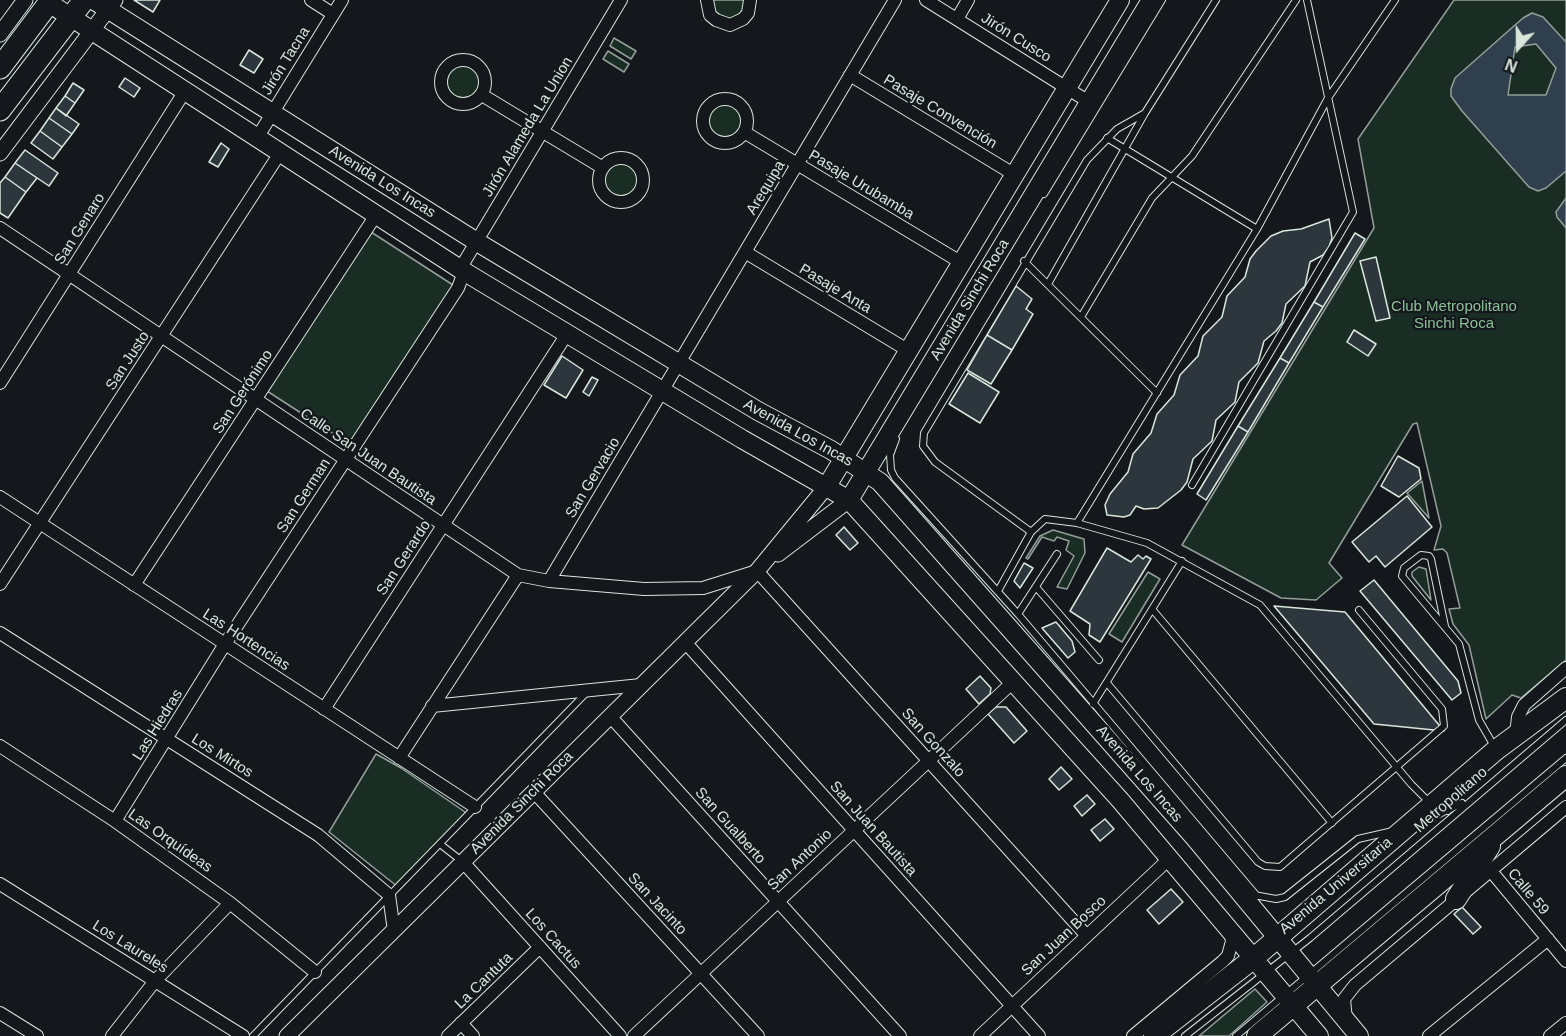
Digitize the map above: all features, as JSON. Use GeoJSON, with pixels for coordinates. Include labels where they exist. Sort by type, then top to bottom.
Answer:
{"type":"FeatureCollection","features":[{"type":"Feature","properties":{"kind":"highway"},"geometry":{"type":"LineString","coordinates":[[0,110],[84,0]]}},
{"type":"Feature","properties":{"kind":"highway"},"geometry":{"type":"LineString","coordinates":[[0,68],[48,1]]}},
{"type":"Feature","properties":{"kind":"main road","name":"Avenida Sinchi Roca"},"geometry":{"type":"LineString","coordinates":[[827,486],[1120,0]]}},
{"type":"Feature","properties":{"kind":"main road","name":"Avenida Sinchi Roca"},"geometry":{"type":"LineString","coordinates":[[849,500],[1151,0]]}},
{"type":"Feature","properties":{"kind":"main road","name":"Avenida Los Incas"},"geometry":{"type":"LineString","coordinates":[[48,1],[462,271],[849,500],[1120,800],[1319,1036]]}},
{"type":"Feature","properties":{"kind":"main road","name":"Avenida Los Incas"},"geometry":{"type":"LineString","coordinates":[[105,3],[272,113],[477,242],[867,472],[896,500],[1143,779],[1359,1036]]}},
{"type":"Feature","properties":{"kind":"main road","name":"Avenida Universitaria"},"geometry":{"type":"LineString","coordinates":[[1154,1036],[1254,958],[1404,829],[1435,810],[1496,750],[1566,698]]}},
{"type":"Feature","properties":{"kind":"main road"},"geometry":{"type":"LineString","coordinates":[[1257,1036],[1288,999],[1566,776]]}},
{"type":"Feature","properties":{"kind":"main road"},"geometry":{"type":"LineString","coordinates":[[1120,800],[1143,779]]}},
{"type":"Feature","properties":{"kind":"main road"},"geometry":{"type":"LineString","coordinates":[[1456,899],[1501,829]]}},
{"type":"Feature","properties":{"kind":"street"},"geometry":{"type":"LineString","coordinates":[[0,34],[25,0]]}},
{"type":"Feature","properties":{"kind":"street"},"geometry":{"type":"LineString","coordinates":[[311,0],[333,14]]}},
{"type":"Feature","properties":{"kind":"street","name":"Jirón Tacna"},"geometry":{"type":"LineString","coordinates":[[256,138],[342,0]]}},
{"type":"Feature","properties":{"kind":"street","name":"Jirón Alameda La Union"},"geometry":{"type":"LineString","coordinates":[[462,271],[621,0]]}},
{"type":"Feature","properties":{"kind":"street"},"geometry":{"type":"LineString","coordinates":[[707,0],[710,15],[716,20],[729,24],[743,19],[748,13],[750,0]]}},
{"type":"Feature","properties":{"kind":"street","name":"Arequipa"},"geometry":{"type":"LineString","coordinates":[[662,391],[895,0]]}},
{"type":"Feature","properties":{"kind":"street","name":"Jirón Cusco"},"geometry":{"type":"LineString","coordinates":[[926,0],[1089,102]]}},
{"type":"Feature","properties":{"kind":"street"},"geometry":{"type":"LineString","coordinates":[[957,19],[969,0]]}},
{"type":"Feature","properties":{"kind":"street"},"geometry":{"type":"LineString","coordinates":[[0,153],[92,31],[105,3]]}},
{"type":"Feature","properties":{"kind":"street","name":"Pasaje Convención"},"geometry":{"type":"LineString","coordinates":[[850,75],[1015,175]]}},
{"type":"Feature","properties":{"kind":"street","name":"San Genaro"},"geometry":{"type":"LineString","coordinates":[[0,383],[4,368],[69,274],[185,92]]}},
{"type":"Feature","properties":{"kind":"street"},"geometry":{"type":"LineString","coordinates":[[482,94],[603,168]]}},
{"type":"Feature","properties":{"kind":"street","name":"Pasaje Urubamba"},"geometry":{"type":"LineString","coordinates":[[744,132],[962,263]]}},
{"type":"Feature","properties":{"kind":"street","name":"San Justo"},"geometry":{"type":"LineString","coordinates":[[0,584],[280,153]]}},
{"type":"Feature","properties":{"kind":"street","name":"San Gerónimo"},"geometry":{"type":"LineString","coordinates":[[134,585],[376,215]]}},
{"type":"Feature","properties":{"kind":"street","name":"Calle San Juan Bautista"},"geometry":{"type":"LineString","coordinates":[[0,228],[518,575],[549,581],[644,589],[703,588],[756,571]]}},
{"type":"Feature","properties":{"kind":"street","name":"Pasaje Anta"},"geometry":{"type":"LineString","coordinates":[[745,252],[909,351]]}},
{"type":"Feature","properties":{"kind":"street","name":"San German"},"geometry":{"type":"LineString","coordinates":[[225,644],[458,288],[462,271]]}},
{"type":"Feature","properties":{"kind":"street","name":"San Gerardo"},"geometry":{"type":"LineString","coordinates":[[324,709],[567,334]]}},
{"type":"Feature","properties":{"kind":"street","name":"San Gervacio"},"geometry":{"type":"LineString","coordinates":[[549,581],[662,391]]}},
{"type":"Feature","properties":{"kind":"street","name":"Avenida Sinchi Roca"},"geometry":{"type":"LineString","coordinates":[[287,1036],[756,571],[827,486]]}},
{"type":"Feature","properties":{"kind":"street","name":"Las Hortencias"},"geometry":{"type":"LineString","coordinates":[[0,497],[475,807]]}},
{"type":"Feature","properties":{"kind":"street","name":"Avenida Sinchi Roca"},"geometry":{"type":"LineString","coordinates":[[756,571],[849,500]]}},
{"type":"Feature","properties":{"kind":"street","name":"San Gonzalo"},"geometry":{"type":"LineString","coordinates":[[756,571],[1087,936]]}},
{"type":"Feature","properties":{"kind":"street"},"geometry":{"type":"LineString","coordinates":[[399,758],[518,575]]}},
{"type":"Feature","properties":{"kind":"street","name":"Los Mirtos"},"geometry":{"type":"LineString","coordinates":[[0,633],[318,835],[389,896]]}},
{"type":"Feature","properties":{"kind":"street","name":"San Juan Bautista"},"geometry":{"type":"LineString","coordinates":[[685,642],[1039,1036]]}},
{"type":"Feature","properties":{"kind":"street","name":"Las Hiedras"},"geometry":{"type":"LineString","coordinates":[[116,821],[225,644]]}},
{"type":"Feature","properties":{"kind":"street"},"geometry":{"type":"LineString","coordinates":[[1516,734],[1518,717],[1524,705],[1566,668]]}},
{"type":"Feature","properties":{"kind":"street","name":"San Antonio"},"geometry":{"type":"LineString","coordinates":[[634,1036],[1013,682]]}},
{"type":"Feature","properties":{"kind":"street"},"geometry":{"type":"LineString","coordinates":[[432,706],[641,685]]}},
{"type":"Feature","properties":{"kind":"street","name":"San Gualberto"},"geometry":{"type":"LineString","coordinates":[[610,717],[900,1036]]}},
{"type":"Feature","properties":{"kind":"street","name":"Las Orquídeas"},"geometry":{"type":"LineString","coordinates":[[0,746],[116,821],[230,903],[315,972]]}},
{"type":"Feature","properties":{"kind":"street","name":"San Jacinto"},"geometry":{"type":"LineString","coordinates":[[534,792],[758,1036]]}},
{"type":"Feature","properties":{"kind":"street"},"geometry":{"type":"LineString","coordinates":[[1346,1021],[1344,1007],[1347,993],[1566,807]]}},
{"type":"Feature","properties":{"kind":"street","name":"San Juan Bosco"},"geometry":{"type":"LineString","coordinates":[[980,1036],[1169,859]]}},
{"type":"Feature","properties":{"kind":"street","name":"Los Cactus"},"geometry":{"type":"LineString","coordinates":[[463,862],[620,1036]]}},
{"type":"Feature","properties":{"kind":"street","name":"Calle 59"},"geometry":{"type":"LineString","coordinates":[[1491,870],[1566,961]]}},
{"type":"Feature","properties":{"kind":"street","name":"Los Laureles"},"geometry":{"type":"LineString","coordinates":[[0,884],[243,1036]]}},
{"type":"Feature","properties":{"kind":"street"},"geometry":{"type":"LineString","coordinates":[[389,896],[394,931]]}},
{"type":"Feature","properties":{"kind":"street"},"geometry":{"type":"LineString","coordinates":[[112,1036],[155,981],[230,903]]}},
{"type":"Feature","properties":{"kind":"street"},"geometry":{"type":"LineString","coordinates":[[1133,1036],[1228,956],[1232,941],[1230,929]]}},
{"type":"Feature","properties":{"kind":"street"},"geometry":{"type":"LineString","coordinates":[[1429,1036],[1548,939]]}},
{"type":"Feature","properties":{"kind":"street","name":"La Cantuta"},"geometry":{"type":"LineString","coordinates":[[448,1036],[540,947]]}},
{"type":"Feature","properties":{"kind":"street"},"geometry":{"type":"LineString","coordinates":[[0,1013],[37,1036]]}},
{"type":"Feature","properties":{"kind":"street"},"geometry":{"type":"LineString","coordinates":[[461,1023],[473,1036]]}},
{"type":"Feature","properties":{"kind":"street"},"geometry":{"type":"LineString","coordinates":[[1550,1036],[1566,1023]]}},
{"type":"Feature","properties":{"kind":"lane"},"geometry":{"type":"LineString","coordinates":[[1040,202],[1162,0]]}},
{"type":"Feature","properties":{"kind":"lane"},"geometry":{"type":"LineString","coordinates":[[1048,284],[1145,113],[1216,0]]}},
{"type":"Feature","properties":{"kind":"lane"},"geometry":{"type":"LineString","coordinates":[[1081,317],[1152,198],[1192,156],[1296,0]]}},
{"type":"Feature","properties":{"kind":"lane"},"geometry":{"type":"LineString","coordinates":[[1192,485],[1350,222],[1353,212],[1308,0]]}},
{"type":"Feature","properties":{"kind":"lane"},"geometry":{"type":"LineString","coordinates":[[1077,523],[1257,229],[1328,98],[1395,0]]}},
{"type":"Feature","properties":{"kind":"lane"},"geometry":{"type":"LineString","coordinates":[[1031,532],[935,462],[926,452],[922,439],[927,426],[1024,261],[1087,160],[1107,138],[1145,113]]}},
{"type":"Feature","properties":{"kind":"lane"},"geometry":{"type":"LineString","coordinates":[[1107,138],[1257,229]]}},
{"type":"Feature","properties":{"kind":"lane"},"geometry":{"type":"LineString","coordinates":[[1024,261],[1157,393]]}},
{"type":"Feature","properties":{"kind":"lane"},"geometry":{"type":"LineString","coordinates":[[899,434],[890,455],[891,470],[896,478],[1018,614],[1257,896]]}},
{"type":"Feature","properties":{"kind":"lane"},"geometry":{"type":"LineString","coordinates":[[998,591],[1031,532],[1045,519],[1077,523],[1135,538],[1182,561],[1260,605],[1435,810]]}},
{"type":"Feature","properties":{"kind":"lane"},"geometry":{"type":"LineString","coordinates":[[1018,614],[1057,554]]}},
{"type":"Feature","properties":{"kind":"lane"},"geometry":{"type":"LineString","coordinates":[[1445,626],[1431,560],[1429,556],[1421,555],[1404,568],[1402,576],[1445,626],[1463,652],[1479,720],[1496,750]]}},
{"type":"Feature","properties":{"kind":"lane"},"geometry":{"type":"LineString","coordinates":[[1093,704],[1182,561]]}},
{"type":"Feature","properties":{"kind":"lane"},"geometry":{"type":"LineString","coordinates":[[1036,587],[1098,660]]}},
{"type":"Feature","properties":{"kind":"lane"},"geometry":{"type":"LineString","coordinates":[[1152,609],[1332,823]]}},
{"type":"Feature","properties":{"kind":"lane"},"geometry":{"type":"LineString","coordinates":[[1107,682],[1250,853],[1265,866],[1272,868],[1285,863],[1440,731],[1445,721],[1444,715],[1359,610]]}},
{"type":"Feature","properties":{"kind":"lane"},"geometry":{"type":"LineString","coordinates":[[253,1036],[588,690]]}},
{"type":"Feature","properties":{"kind":"lane","name":"Metropolitano"},"geometry":{"type":"LineString","coordinates":[[1185,1036],[1291,954],[1470,799],[1566,720]]}},
{"type":"Feature","properties":{"kind":"lane"},"geometry":{"type":"LineString","coordinates":[[1312,980],[1566,758]]}},
{"type":"Feature","properties":{"kind":"lane"},"geometry":{"type":"LineString","coordinates":[[1435,810],[1470,799]]}},
{"type":"Feature","properties":{"kind":"lane"},"geometry":{"type":"LineString","coordinates":[[1431,833],[1435,810]]}},
{"type":"Feature","properties":{"kind":"lane"},"geometry":{"type":"LineString","coordinates":[[1238,890],[1257,896],[1285,897],[1358,839],[1404,829]]}},
{"type":"Feature","properties":{"kind":"lane"},"geometry":{"type":"LineString","coordinates":[[440,844],[463,862]]}},
{"type":"Feature","properties":{"kind":"lane"},"geometry":{"type":"LineString","coordinates":[[1236,1036],[1288,999]]}},
{"type":"Feature","properties":{"kind":"green space"},"geometry":{"type":"Polygon","coordinates":[[[712,0],[745,0],[745,4],[741,15],[731,20],[715,14],[712,0]]]}},
{"type":"Feature","properties":{"kind":"green space","name":"Club Metropolitano Sinchi Roca"},"geometry":{"type":"Polygon","coordinates":[[[1454,0],[1566,0],[1566,660],[1521,698],[1512,695],[1486,719],[1469,645],[1453,624],[1449,609],[1460,608],[1447,553],[1443,549],[1434,550],[1441,526],[1417,423],[1413,424],[1329,563],[1342,578],[1316,600],[1281,598],[1182,545],[1374,228],[1358,139],[1454,0]]]}},
{"type":"Feature","properties":{"kind":"green space"},"geometry":{"type":"Polygon","coordinates":[[[614,38],[636,51],[631,59],[610,46],[614,38]]]}},
{"type":"Feature","properties":{"kind":"green space"},"geometry":{"type":"Polygon","coordinates":[[[608,51],[629,64],[624,72],[603,59],[608,51]]]}},
{"type":"Feature","properties":{"kind":"green space"},"geometry":{"type":"Polygon","coordinates":[[[463,66],[475,71],[480,83],[475,95],[463,100],[451,95],[446,83],[451,71],[463,66]]]}},
{"type":"Feature","properties":{"kind":"green space"},"geometry":{"type":"Polygon","coordinates":[[[725,103],[738,108],[743,121],[738,134],[725,139],[712,134],[707,121],[712,108],[725,103]]]}},
{"type":"Feature","properties":{"kind":"green space"},"geometry":{"type":"Polygon","coordinates":[[[621,163],[633,168],[638,180],[633,192],[621,197],[609,192],[604,180],[609,168],[621,163]]]}},
{"type":"Feature","properties":{"kind":"green space"},"geometry":{"type":"Polygon","coordinates":[[[371,232],[453,285],[349,444],[267,391],[371,232]]]}},
{"type":"Feature","properties":{"kind":"green space"},"geometry":{"type":"Polygon","coordinates":[[[1422,481],[1429,518],[1407,493],[1422,481]]]}},
{"type":"Feature","properties":{"kind":"green space"},"geometry":{"type":"Polygon","coordinates":[[[1053,530],[1084,539],[1085,553],[1067,589],[1057,587],[1074,556],[1066,550],[1069,541],[1057,537],[1054,541],[1042,537],[1028,559],[1026,558],[1040,536],[1053,530]]]}},
{"type":"Feature","properties":{"kind":"green space"},"geometry":{"type":"Polygon","coordinates":[[[1419,567],[1426,569],[1431,600],[1412,576],[1412,572],[1419,567]]]}},
{"type":"Feature","properties":{"kind":"green space"},"geometry":{"type":"Polygon","coordinates":[[[1148,572],[1160,579],[1122,642],[1109,634],[1148,572]]]}},
{"type":"Feature","properties":{"kind":"green space"},"geometry":{"type":"Polygon","coordinates":[[[376,754],[401,768],[468,814],[398,887],[329,832],[376,754]]]}},
{"type":"Feature","properties":{"kind":"green space"},"geometry":{"type":"Polygon","coordinates":[[[1255,989],[1267,1002],[1229,1036],[1199,1036],[1255,989]]]}},
{"type":"Feature","properties":{"kind":"water"},"geometry":{"type":"Polygon","coordinates":[[[1532,13],[1543,17],[1566,42],[1566,171],[1546,188],[1538,191],[1529,187],[1451,96],[1455,78],[1523,18],[1532,13]],[[1536,44],[1515,47],[1508,95],[1546,95],[1556,68],[1536,44]]]}},
{"type":"Feature","properties":{"kind":"water"},"geometry":{"type":"Polygon","coordinates":[[[1566,198],[1566,228],[1557,217],[1556,212],[1566,198]]]}},
{"type":"Feature","properties":{"kind":"building"},"geometry":{"type":"Polygon","coordinates":[[[134,0],[160,0],[153,12],[134,0]]]}},
{"type":"Feature","properties":{"kind":"building"},"geometry":{"type":"Polygon","coordinates":[[[249,50],[263,59],[254,73],[240,65],[249,50]]]}},
{"type":"Feature","properties":{"kind":"building"},"geometry":{"type":"Polygon","coordinates":[[[125,78],[140,88],[134,97],[119,87],[125,78]]]}},
{"type":"Feature","properties":{"kind":"building"},"geometry":{"type":"Polygon","coordinates":[[[73,83],[84,90],[75,103],[65,96],[73,83]]]}},
{"type":"Feature","properties":{"kind":"building"},"geometry":{"type":"Polygon","coordinates":[[[65,96],[75,103],[66,116],[56,108],[65,96]]]}},
{"type":"Feature","properties":{"kind":"building"},"geometry":{"type":"Polygon","coordinates":[[[56,108],[79,124],[72,134],[49,118],[56,108]]]}},
{"type":"Feature","properties":{"kind":"building"},"geometry":{"type":"Polygon","coordinates":[[[49,118],[72,134],[62,147],[40,131],[49,118]]]}},
{"type":"Feature","properties":{"kind":"building"},"geometry":{"type":"Polygon","coordinates":[[[40,131],[62,147],[53,159],[31,143],[40,131]]]}},
{"type":"Feature","properties":{"kind":"building"},"geometry":{"type":"Polygon","coordinates":[[[221,143],[229,149],[218,167],[209,162],[221,143]]]}},
{"type":"Feature","properties":{"kind":"building"},"geometry":{"type":"Polygon","coordinates":[[[25,150],[58,173],[49,186],[15,163],[25,150]]]}},
{"type":"Feature","properties":{"kind":"building"},"geometry":{"type":"Polygon","coordinates":[[[15,163],[37,178],[26,192],[5,177],[15,163]]]}},
{"type":"Feature","properties":{"kind":"building"},"geometry":{"type":"Polygon","coordinates":[[[5,177],[26,192],[8,218],[0,213],[0,183],[5,177]]]}},
{"type":"Feature","properties":{"kind":"building"},"geometry":{"type":"Polygon","coordinates":[[[1329,219],[1332,238],[1329,247],[1323,255],[1310,262],[1305,286],[1286,304],[1282,323],[1264,341],[1258,363],[1239,382],[1235,402],[1216,420],[1212,441],[1193,459],[1187,482],[1181,490],[1158,508],[1144,509],[1136,506],[1130,515],[1124,517],[1107,515],[1105,505],[1110,494],[1128,472],[1133,454],[1151,433],[1157,414],[1174,395],[1180,375],[1198,356],[1203,336],[1222,317],[1227,296],[1245,277],[1250,259],[1256,251],[1271,236],[1329,219]]]}},
{"type":"Feature","properties":{"kind":"building"},"geometry":{"type":"Polygon","coordinates":[[[1355,233],[1365,239],[1323,307],[1314,302],[1355,233]]]}},
{"type":"Feature","properties":{"kind":"building"},"geometry":{"type":"Polygon","coordinates":[[[1376,257],[1390,318],[1376,321],[1360,261],[1376,257]]]}},
{"type":"Feature","properties":{"kind":"building"},"geometry":{"type":"Polygon","coordinates":[[[1016,286],[1032,299],[1026,309],[1033,314],[1012,350],[987,335],[1016,286]]]}},
{"type":"Feature","properties":{"kind":"building"},"geometry":{"type":"Polygon","coordinates":[[[1314,302],[1323,307],[1289,363],[1280,358],[1314,302]]]}},
{"type":"Feature","properties":{"kind":"building"},"geometry":{"type":"Polygon","coordinates":[[[1354,330],[1376,344],[1368,356],[1347,342],[1354,330]]]}},
{"type":"Feature","properties":{"kind":"building"},"geometry":{"type":"Polygon","coordinates":[[[987,335],[1012,350],[991,384],[967,370],[987,335]]]}},
{"type":"Feature","properties":{"kind":"building"},"geometry":{"type":"Polygon","coordinates":[[[562,356],[583,370],[566,398],[544,385],[562,356]]]}},
{"type":"Feature","properties":{"kind":"building"},"geometry":{"type":"Polygon","coordinates":[[[1280,358],[1289,363],[1248,432],[1238,426],[1280,358]]]}},
{"type":"Feature","properties":{"kind":"building"},"geometry":{"type":"Polygon","coordinates":[[[968,373],[999,392],[980,423],[949,404],[968,373]]]}},
{"type":"Feature","properties":{"kind":"building"},"geometry":{"type":"Polygon","coordinates":[[[592,377],[598,380],[589,396],[583,392],[592,377]]]}},
{"type":"Feature","properties":{"kind":"building"},"geometry":{"type":"Polygon","coordinates":[[[1238,426],[1248,432],[1206,500],[1197,494],[1238,426]]]}},
{"type":"Feature","properties":{"kind":"building"},"geometry":{"type":"Polygon","coordinates":[[[1398,456],[1419,468],[1421,479],[1399,497],[1381,486],[1398,456]]]}},
{"type":"Feature","properties":{"kind":"building"},"geometry":{"type":"Polygon","coordinates":[[[1407,496],[1432,527],[1385,567],[1376,556],[1369,562],[1352,542],[1407,496]]]}},
{"type":"Feature","properties":{"kind":"building"},"geometry":{"type":"Polygon","coordinates":[[[844,527],[858,543],[850,550],[836,535],[844,527]]]}},
{"type":"Feature","properties":{"kind":"building"},"geometry":{"type":"Polygon","coordinates":[[[1107,548],[1131,562],[1138,555],[1143,559],[1146,556],[1151,559],[1100,642],[1089,635],[1090,624],[1070,611],[1107,548]]]}},
{"type":"Feature","properties":{"kind":"building"},"geometry":{"type":"Polygon","coordinates":[[[1024,563],[1033,568],[1020,588],[1014,581],[1024,563]]]}},
{"type":"Feature","properties":{"kind":"building"},"geometry":{"type":"Polygon","coordinates":[[[1374,580],[1458,681],[1461,693],[1452,700],[1360,591],[1374,580]]]}},
{"type":"Feature","properties":{"kind":"building"},"geometry":{"type":"Polygon","coordinates":[[[1274,606],[1345,612],[1444,731],[1374,724],[1274,606]]]}},
{"type":"Feature","properties":{"kind":"building"},"geometry":{"type":"Polygon","coordinates":[[[1056,622],[1072,641],[1075,652],[1068,658],[1042,628],[1056,622]]]}},
{"type":"Feature","properties":{"kind":"building"},"geometry":{"type":"Polygon","coordinates":[[[980,676],[991,688],[990,694],[979,704],[966,689],[980,676]]]}},
{"type":"Feature","properties":{"kind":"building"},"geometry":{"type":"Polygon","coordinates":[[[996,707],[1006,707],[1027,731],[1014,743],[988,714],[996,707]]]}},
{"type":"Feature","properties":{"kind":"building"},"geometry":{"type":"Polygon","coordinates":[[[1061,767],[1072,779],[1059,790],[1049,779],[1061,767]]]}},
{"type":"Feature","properties":{"kind":"building"},"geometry":{"type":"Polygon","coordinates":[[[1087,795],[1095,804],[1082,816],[1074,806],[1087,795]]]}},
{"type":"Feature","properties":{"kind":"building"},"geometry":{"type":"Polygon","coordinates":[[[1105,819],[1114,829],[1100,841],[1091,830],[1105,819]]]}},
{"type":"Feature","properties":{"kind":"building"},"geometry":{"type":"Polygon","coordinates":[[[1171,889],[1183,902],[1159,924],[1147,910],[1171,889]]]}},
{"type":"Feature","properties":{"kind":"building"},"geometry":{"type":"Polygon","coordinates":[[[1462,907],[1481,927],[1473,934],[1454,914],[1462,907]]]}}]}
